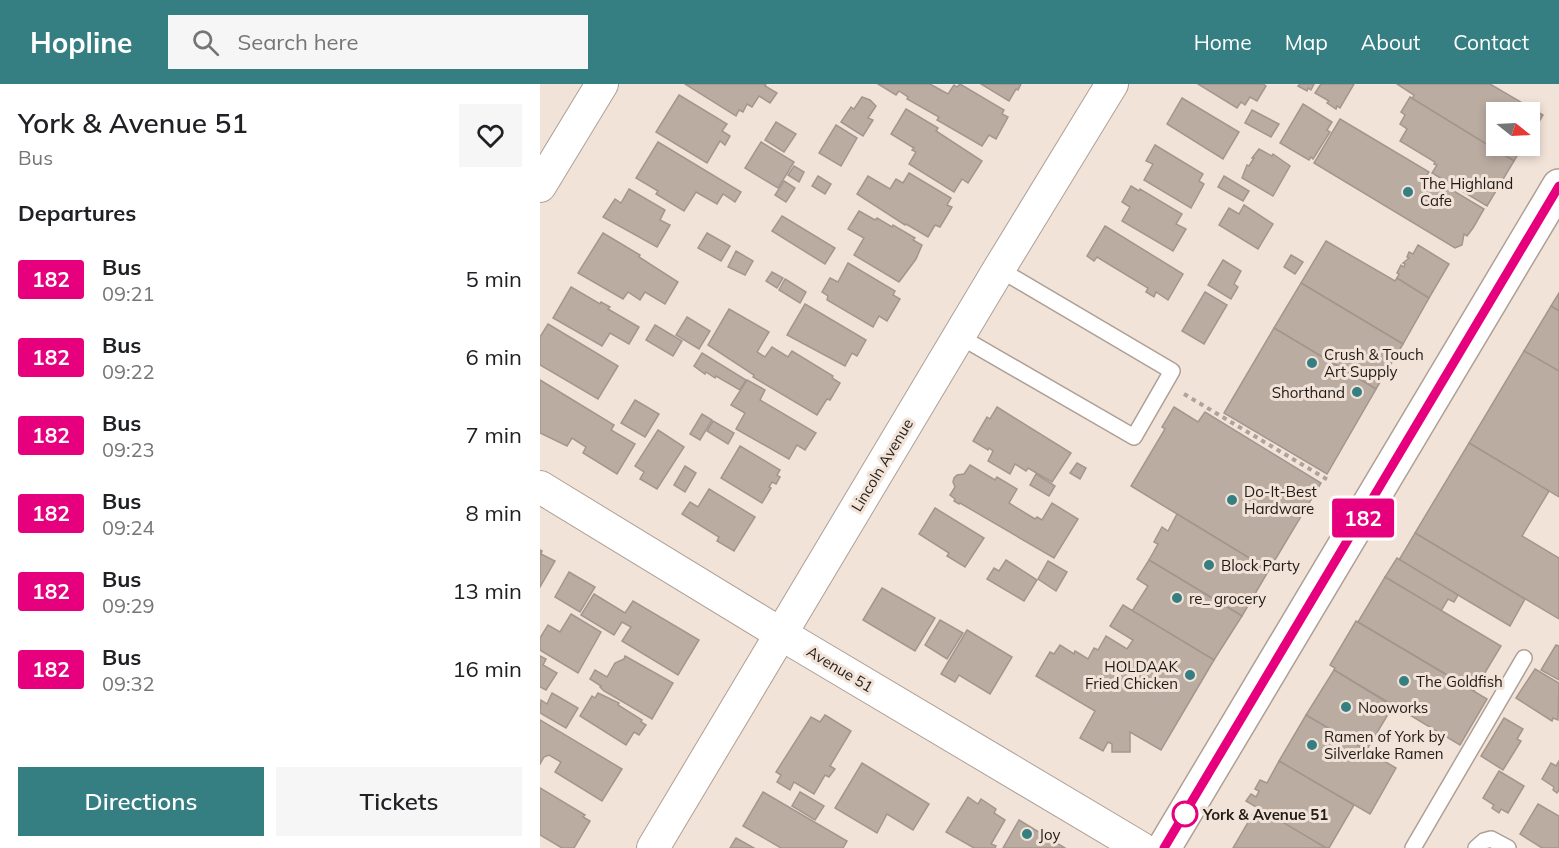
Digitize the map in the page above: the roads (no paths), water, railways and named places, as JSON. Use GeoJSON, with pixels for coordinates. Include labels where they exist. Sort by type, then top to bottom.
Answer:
{"type":"FeatureCollection","features":[{"type":"Feature","properties":{"kind":"main road"},"geometry":{"type":"LineString","coordinates":[[1164,848],[1559,186]]}},
{"type":"Feature","properties":{"kind":"street"},"geometry":{"type":"LineString","coordinates":[[540,186],[602,84]]}},
{"type":"Feature","properties":{"kind":"street","name":"Lincoln Avenue"},"geometry":{"type":"LineString","coordinates":[[653,848],[1112,84]]}},
{"type":"Feature","properties":{"kind":"street","name":"Avenue 51"},"geometry":{"type":"LineString","coordinates":[[540,486],[781,634],[1141,848]]}},
{"type":"Feature","properties":{"kind":"lane"},"geometry":{"type":"LineString","coordinates":[[959,336],[1134,437],[1172,371],[999,269]]}},
{"type":"Feature","properties":{"kind":"lane"},"geometry":{"type":"LineString","coordinates":[[1413,848],[1524,658]]}},
{"type":"Feature","properties":{"kind":"lane"},"geometry":{"type":"LineString","coordinates":[[1476,848],[1484,841],[1491,839],[1508,848]]}},
{"type":"Feature","properties":{"kind":"place","name":"The Highland Cafe"},"geometry":{"type":"Point","coordinates":[1408,192]}},
{"type":"Feature","properties":{"kind":"place","name":"Crush & Touch Art Supply"},"geometry":{"type":"Point","coordinates":[1312,363]}},
{"type":"Feature","properties":{"kind":"place","name":"Shorthand"},"geometry":{"type":"Point","coordinates":[1357,392]}},
{"type":"Feature","properties":{"kind":"place","name":"Do-It-Best Hardware"},"geometry":{"type":"Point","coordinates":[1232,500]}},
{"type":"Feature","properties":{"kind":"place","name":"Block Party"},"geometry":{"type":"Point","coordinates":[1209,565]}},
{"type":"Feature","properties":{"kind":"place","name":"re_ grocery"},"geometry":{"type":"Point","coordinates":[1177,598]}},
{"type":"Feature","properties":{"kind":"place","name":"HOLDAAK Fried Chicken"},"geometry":{"type":"Point","coordinates":[1190,675]}},
{"type":"Feature","properties":{"kind":"place","name":"The Goldfish"},"geometry":{"type":"Point","coordinates":[1404,681]}},
{"type":"Feature","properties":{"kind":"place","name":"Nooworks"},"geometry":{"type":"Point","coordinates":[1346,707]}},
{"type":"Feature","properties":{"kind":"place","name":"Ramen of York by Silverlake Ramen"},"geometry":{"type":"Point","coordinates":[1312,745]}},
{"type":"Feature","properties":{"kind":"place","name":"York & Avenue 51"},"geometry":{"type":"Point","coordinates":[1185,814]}},
{"type":"Feature","properties":{"kind":"place","name":"Joy"},"geometry":{"type":"Point","coordinates":[1027,834]}}]}
